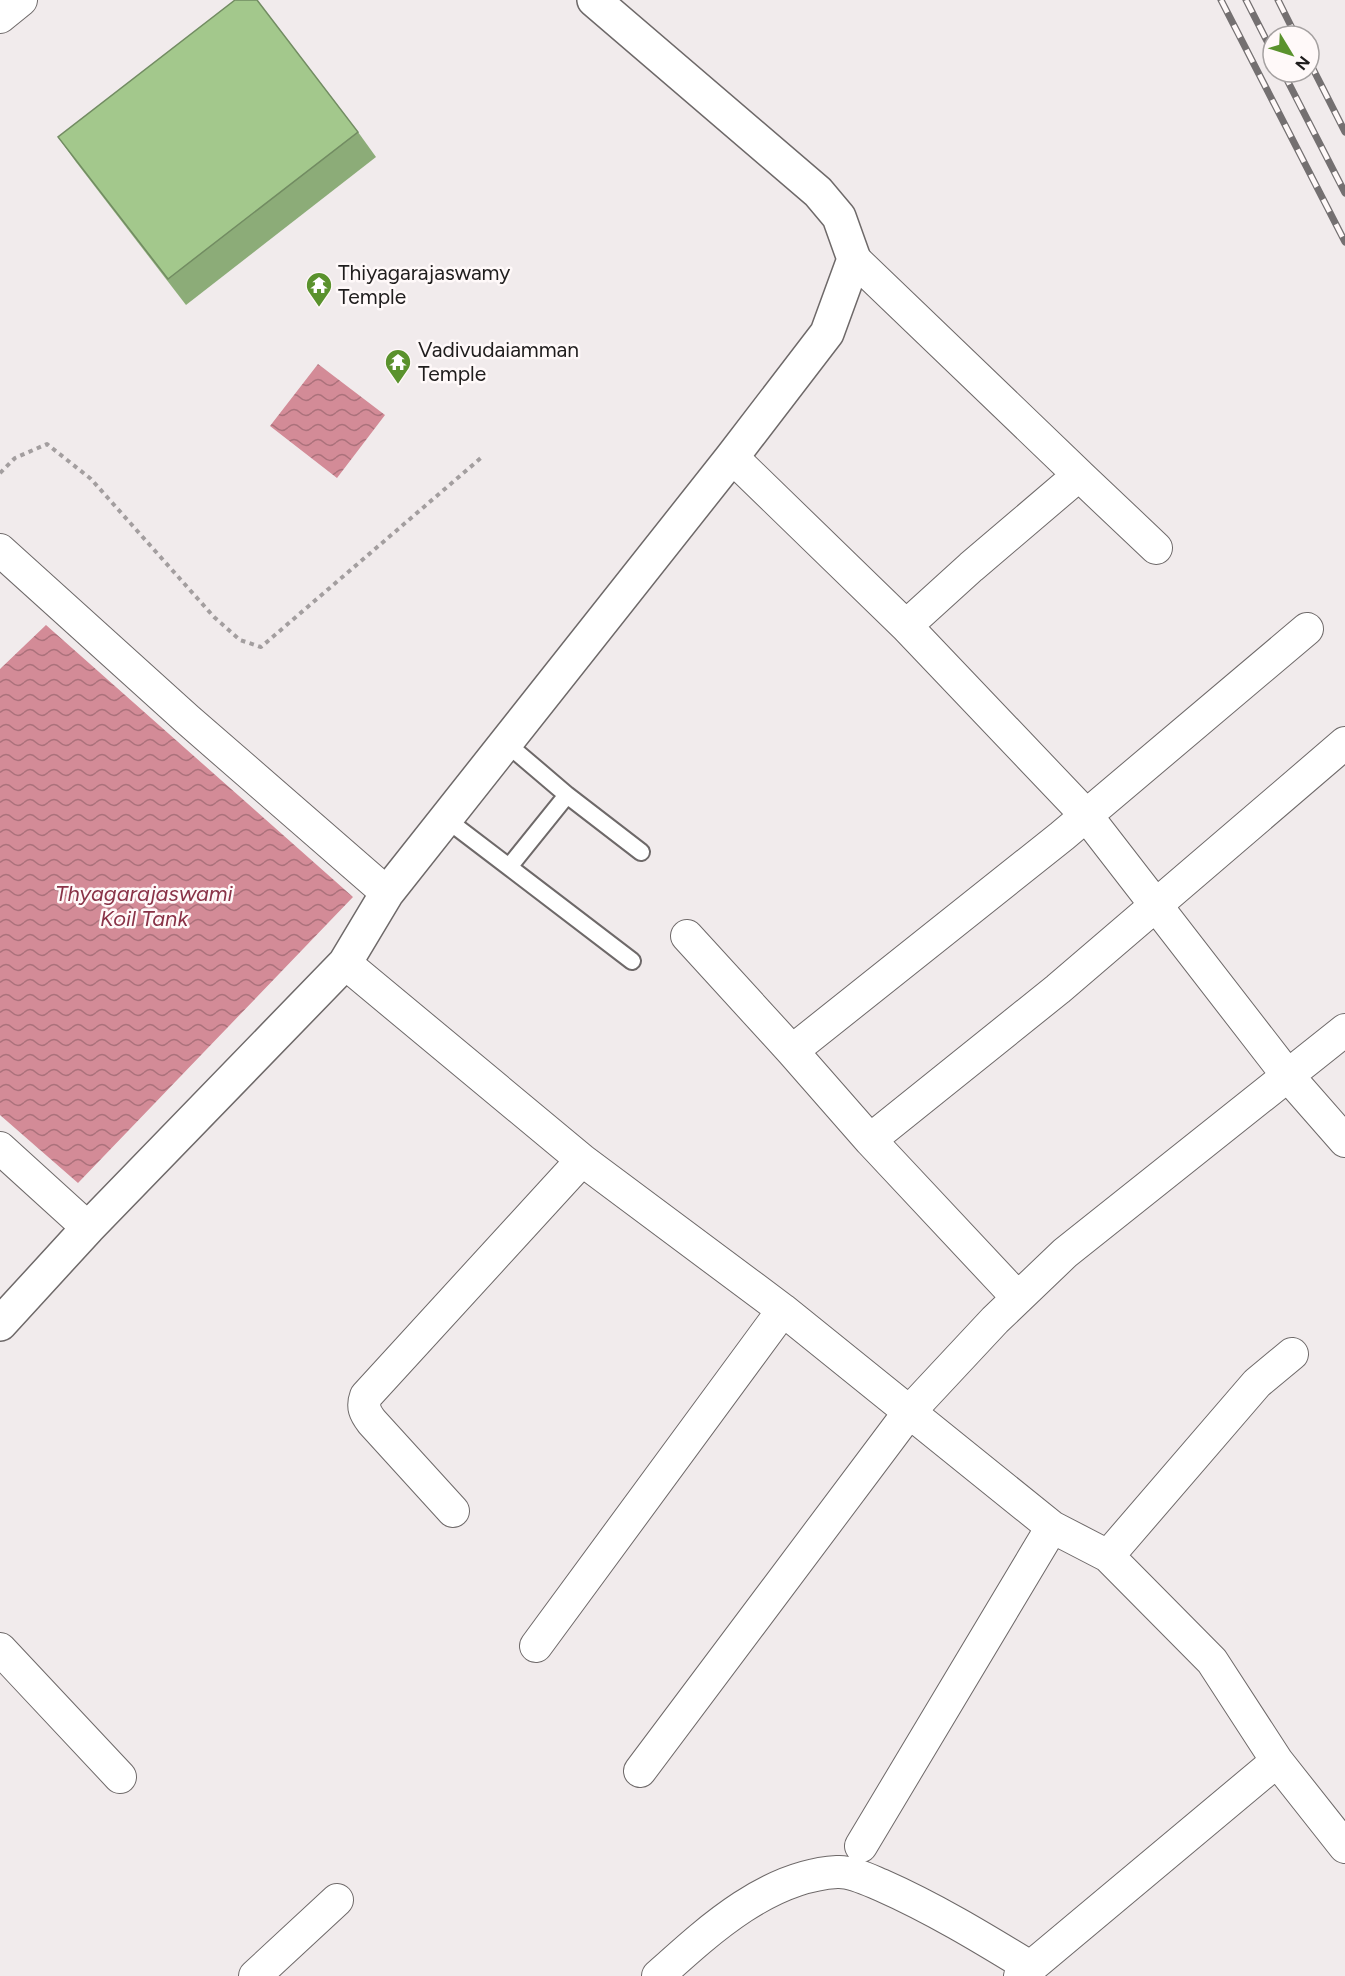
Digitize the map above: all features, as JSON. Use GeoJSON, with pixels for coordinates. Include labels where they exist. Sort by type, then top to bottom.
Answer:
{"type":"FeatureCollection","features":[{"type":"Feature","properties":{"kind":"street"},"geometry":{"type":"LineString","coordinates":[[0,17],[21,0]]}},
{"type":"Feature","properties":{"kind":"street"},"geometry":{"type":"LineString","coordinates":[[594,0],[818,192],[839,217],[854,259],[1156,548]]}},
{"type":"Feature","properties":{"kind":"street"},"geometry":{"type":"LineString","coordinates":[[0,1324],[88,1228],[345,963],[387,893],[732,457],[827,333],[854,259]]}},
{"type":"Feature","properties":{"kind":"street"},"geometry":{"type":"LineString","coordinates":[[732,457],[906,626],[1086,815],[1288,1076],[1345,1142]]}},
{"type":"Feature","properties":{"kind":"street"},"geometry":{"type":"LineString","coordinates":[[906,626],[1079,475]]}},
{"type":"Feature","properties":{"kind":"street"},"geometry":{"type":"LineString","coordinates":[[0,550],[187,719],[387,893]]}},
{"type":"Feature","properties":{"kind":"street"},"geometry":{"type":"LineString","coordinates":[[792,1051],[1086,815],[1307,629]]}},
{"type":"Feature","properties":{"kind":"street"},"geometry":{"type":"LineString","coordinates":[[870,1140],[1058,989],[1345,743]]}},
{"type":"Feature","properties":{"kind":"street"},"geometry":{"type":"LineString","coordinates":[[687,936],[870,1140],[1018,1298]]}},
{"type":"Feature","properties":{"kind":"street"},"geometry":{"type":"LineString","coordinates":[[345,963],[582,1160],[783,1310],[1052,1527],[1108,1556],[1212,1661],[1277,1761],[1345,1847]]}},
{"type":"Feature","properties":{"kind":"street"},"geometry":{"type":"LineString","coordinates":[[640,1771],[910,1411],[995,1320],[1065,1253],[1345,1030]]}},
{"type":"Feature","properties":{"kind":"street"},"geometry":{"type":"LineString","coordinates":[[0,1148],[88,1228]]}},
{"type":"Feature","properties":{"kind":"street"},"geometry":{"type":"LineString","coordinates":[[453,1511],[372,1422],[363,1404],[366,1396],[582,1160]]}},
{"type":"Feature","properties":{"kind":"street"},"geometry":{"type":"LineString","coordinates":[[536,1646],[783,1310]]}},
{"type":"Feature","properties":{"kind":"street"},"geometry":{"type":"LineString","coordinates":[[1108,1556],[1257,1383],[1292,1354]]}},
{"type":"Feature","properties":{"kind":"street"},"geometry":{"type":"LineString","coordinates":[[861,1846],[1052,1527]]}},
{"type":"Feature","properties":{"kind":"street"},"geometry":{"type":"LineString","coordinates":[[0,1649],[120,1777]]}},
{"type":"Feature","properties":{"kind":"street"},"geometry":{"type":"LineString","coordinates":[[658,1976],[698,1940],[749,1904],[784,1884],[840,1872],[867,1879],[929,1908],[964,1927],[1025,1972],[1277,1761]]}},
{"type":"Feature","properties":{"kind":"street"},"geometry":{"type":"LineString","coordinates":[[255,1976],[337,1900]]}},
{"type":"Feature","properties":{"kind":"lane"},"geometry":{"type":"LineString","coordinates":[[506,743],[567,795],[642,852]]}},
{"type":"Feature","properties":{"kind":"lane"},"geometry":{"type":"LineString","coordinates":[[509,867],[567,795]]}},
{"type":"Feature","properties":{"kind":"lane"},"geometry":{"type":"LineString","coordinates":[[446,819],[632,961]]}},
{"type":"Feature","properties":{"kind":"path"},"geometry":{"type":"LineString","coordinates":[[0,473],[15,458],[47,444],[91,480],[214,617],[240,639],[261,647],[482,457]]}},
{"type":"Feature","properties":{"kind":"water"},"geometry":{"type":"Polygon","coordinates":[[[318,364],[385,415],[337,478],[270,426],[318,364]]]}},
{"type":"Feature","properties":{"kind":"water","name":"Thyagarajaswami Koil Tank"},"geometry":{"type":"Polygon","coordinates":[[[46,625],[353,897],[78,1183],[0,1115],[0,669],[46,625]]]}},
{"type":"Feature","properties":{"kind":"building"},"geometry":{"type":"Polygon","coordinates":[[[235,0],[257,0],[358,132],[168,279],[58,137],[235,0]]]}},
{"type":"Feature","properties":{"kind":"railway"},"geometry":{"type":"LineString","coordinates":[[1221,0],[1345,242]]}},
{"type":"Feature","properties":{"kind":"railway"},"geometry":{"type":"LineString","coordinates":[[1246,0],[1261,29]]}},
{"type":"Feature","properties":{"kind":"railway"},"geometry":{"type":"LineString","coordinates":[[1278,0],[1290,24]]}},
{"type":"Feature","properties":{"kind":"railway"},"geometry":{"type":"LineString","coordinates":[[1289,84],[1345,193]]}},
{"type":"Feature","properties":{"kind":"railway"},"geometry":{"type":"LineString","coordinates":[[1321,84],[1345,132]]}},
{"type":"Feature","properties":{"kind":"place","name":"Thiyagarajaswamy Temple"},"geometry":{"type":"Point","coordinates":[319,308]}},
{"type":"Feature","properties":{"kind":"place","name":"Vadivudaiamman Temple"},"geometry":{"type":"Point","coordinates":[398,385]}}]}
